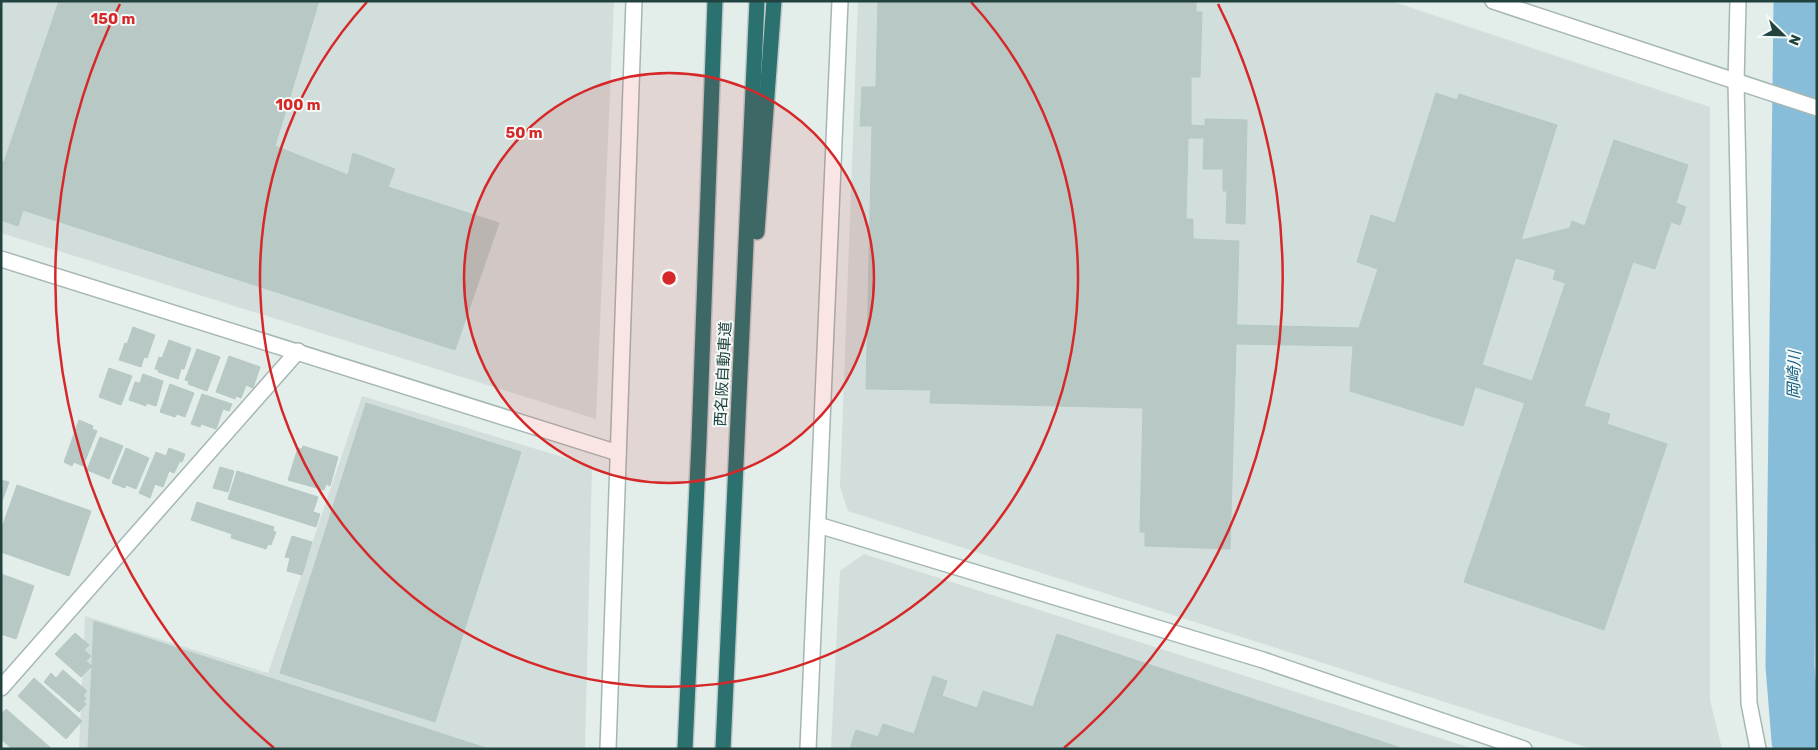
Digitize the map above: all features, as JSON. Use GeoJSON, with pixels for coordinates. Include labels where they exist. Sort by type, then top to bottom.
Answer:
{"type":"FeatureCollection","features":[{"type":"Feature","properties":{"kind":"highway"},"geometry":{"type":"LineString","coordinates":[[710,1],[713,64]]}},
{"type":"Feature","properties":{"kind":"highway","name":"西名阪自動車道"},"geometry":{"type":"LineString","coordinates":[[685,749],[715,1]]}},
{"type":"Feature","properties":{"kind":"highway","name":"西名阪自動車道"},"geometry":{"type":"LineString","coordinates":[[723,749],[758,1]]}},
{"type":"Feature","properties":{"kind":"highway"},"geometry":{"type":"LineString","coordinates":[[738,437],[748,360],[774,1]]}},
{"type":"Feature","properties":{"kind":"street"},"geometry":{"type":"LineString","coordinates":[[608,749],[634,1]]}},
{"type":"Feature","properties":{"kind":"street"},"geometry":{"type":"LineString","coordinates":[[808,749],[840,1]]}},
{"type":"Feature","properties":{"kind":"street"},"geometry":{"type":"LineString","coordinates":[[1493,1],[1817,108]]}},
{"type":"Feature","properties":{"kind":"street"},"geometry":{"type":"LineString","coordinates":[[1738,1],[1736,82],[1749,703],[1758,749]]}},
{"type":"Feature","properties":{"kind":"street"},"geometry":{"type":"LineString","coordinates":[[1,259],[618,453]]}},
{"type":"Feature","properties":{"kind":"street"},"geometry":{"type":"LineString","coordinates":[[1,688],[298,351]]}},
{"type":"Feature","properties":{"kind":"street"},"geometry":{"type":"LineString","coordinates":[[818,525],[1263,660],[1524,749]]}},
{"type":"Feature","properties":{"kind":"shaded area"},"geometry":{"type":"Polygon","coordinates":[[[1,1],[614,1],[596,419],[1,233],[1,1]]]}},
{"type":"Feature","properties":{"kind":"shaded area"},"geometry":{"type":"Polygon","coordinates":[[[858,1],[1391,1],[1710,107],[1710,700],[1722,749],[1592,749],[848,511],[840,487],[858,1]]]}},
{"type":"Feature","properties":{"kind":"shaded area"},"geometry":{"type":"Polygon","coordinates":[[[362,396],[592,466],[585,749],[79,749],[85,616],[268,673],[362,396]]]}},
{"type":"Feature","properties":{"kind":"shaded area"},"geometry":{"type":"Polygon","coordinates":[[[864,554],[1474,749],[831,749],[840,571],[864,554]]]}},
{"type":"Feature","properties":{"kind":"building"},"geometry":{"type":"Polygon","coordinates":[[[59,1],[319,1],[275,146],[348,175],[353,153],[395,169],[388,187],[499,223],[455,350],[23,210],[18,226],[1,220],[1,161],[4,162],[59,1]]]}},
{"type":"Feature","properties":{"kind":"building"},"geometry":{"type":"Polygon","coordinates":[[[878,1],[1196,1],[1196,12],[1202,12],[1200,77],[1191,77],[1191,125],[1205,126],[1205,119],[1247,120],[1245,224],[1226,223],[1227,191],[1223,191],[1223,169],[1203,169],[1204,138],[1188,138],[1186,219],[1193,219],[1193,239],[1239,241],[1230,549],[1145,546],[1145,532],[1140,532],[1143,408],[930,403],[931,390],[866,389],[872,126],[860,126],[862,87],[876,87],[878,1]]]}},
{"type":"Feature","properties":{"kind":"building"},"geometry":{"type":"Polygon","coordinates":[[[1436,93],[1457,100],[1459,94],[1557,125],[1463,426],[1350,391],[1353,346],[1378,269],[1357,262],[1371,215],[1395,223],[1436,93]]]}},
{"type":"Feature","properties":{"kind":"building"},"geometry":{"type":"Polygon","coordinates":[[[1614,140],[1688,165],[1676,203],[1686,207],[1680,225],[1671,222],[1655,269],[1633,262],[1584,406],[1610,414],[1607,424],[1667,444],[1604,630],[1464,582],[1614,140]]]}},
{"type":"Feature","properties":{"kind":"building"},"geometry":{"type":"Polygon","coordinates":[[[1572,221],[1585,226],[1565,283],[1553,279],[1572,221]]]}},
{"type":"Feature","properties":{"kind":"building"},"geometry":{"type":"Polygon","coordinates":[[[1570,228],[1556,270],[1516,258],[1522,240],[1570,228]]]}},
{"type":"Feature","properties":{"kind":"building"},"geometry":{"type":"Polygon","coordinates":[[[1237,325],[1359,328],[1353,346],[1236,344],[1237,325]]]}},
{"type":"Feature","properties":{"kind":"building"},"geometry":{"type":"Polygon","coordinates":[[[133,327],[155,335],[147,358],[144,357],[141,367],[119,360],[133,327]]]}},
{"type":"Feature","properties":{"kind":"building"},"geometry":{"type":"Polygon","coordinates":[[[169,340],[191,348],[184,369],[181,369],[178,379],[158,372],[159,370],[155,369],[159,357],[162,358],[169,340]]]}},
{"type":"Feature","properties":{"kind":"building"},"geometry":{"type":"Polygon","coordinates":[[[197,349],[220,357],[207,391],[188,384],[189,381],[185,380],[197,349]]]}},
{"type":"Feature","properties":{"kind":"building"},"geometry":{"type":"Polygon","coordinates":[[[229,356],[260,367],[253,388],[246,385],[241,398],[236,396],[235,399],[216,392],[229,356]]]}},
{"type":"Feature","properties":{"kind":"building"},"geometry":{"type":"Polygon","coordinates":[[[1483,365],[1532,381],[1525,403],[1476,387],[1483,365]]]}},
{"type":"Feature","properties":{"kind":"building"},"geometry":{"type":"Polygon","coordinates":[[[109,368],[132,376],[121,405],[99,397],[109,368]]]}},
{"type":"Feature","properties":{"kind":"building"},"geometry":{"type":"Polygon","coordinates":[[[143,374],[163,381],[156,406],[146,403],[146,406],[129,400],[135,382],[140,383],[143,374]]]}},
{"type":"Feature","properties":{"kind":"building"},"geometry":{"type":"Polygon","coordinates":[[[170,384],[194,393],[185,417],[177,414],[175,417],[160,412],[170,384]]]}},
{"type":"Feature","properties":{"kind":"building"},"geometry":{"type":"Polygon","coordinates":[[[202,394],[232,404],[229,411],[223,409],[216,429],[201,424],[200,427],[191,424],[202,394]]]}},
{"type":"Feature","properties":{"kind":"building"},"geometry":{"type":"Polygon","coordinates":[[[366,403],[521,452],[435,722],[280,673],[366,403]]]}},
{"type":"Feature","properties":{"kind":"building"},"geometry":{"type":"Polygon","coordinates":[[[79,420],[93,426],[92,429],[97,431],[83,466],[74,462],[72,466],[64,462],[79,420]]]}},
{"type":"Feature","properties":{"kind":"building"},"geometry":{"type":"Polygon","coordinates":[[[100,437],[123,446],[109,479],[87,470],[100,437]]]}},
{"type":"Feature","properties":{"kind":"building"},"geometry":{"type":"Polygon","coordinates":[[[303,446],[338,457],[330,486],[326,484],[324,490],[288,480],[298,448],[302,449],[303,446]]]}},
{"type":"Feature","properties":{"kind":"building"},"geometry":{"type":"Polygon","coordinates":[[[126,448],[149,458],[136,489],[126,485],[125,488],[112,483],[126,448]]]}},
{"type":"Feature","properties":{"kind":"building"},"geometry":{"type":"Polygon","coordinates":[[[169,448],[185,454],[182,462],[180,461],[174,473],[169,471],[163,487],[155,484],[150,498],[139,493],[156,452],[166,456],[169,448]]]}},
{"type":"Feature","properties":{"kind":"building"},"geometry":{"type":"Polygon","coordinates":[[[220,467],[234,471],[228,492],[213,488],[220,467]]]}},
{"type":"Feature","properties":{"kind":"building"},"geometry":{"type":"Polygon","coordinates":[[[237,471],[318,497],[313,512],[320,514],[316,527],[228,499],[237,471]]]}},
{"type":"Feature","properties":{"kind":"building"},"geometry":{"type":"Polygon","coordinates":[[[1,480],[9,482],[1,504],[1,480]]]}},
{"type":"Feature","properties":{"kind":"building"},"geometry":{"type":"Polygon","coordinates":[[[17,485],[91,511],[69,576],[1,552],[1,530],[17,485]]]}},
{"type":"Feature","properties":{"kind":"building"},"geometry":{"type":"Polygon","coordinates":[[[197,502],[274,527],[273,531],[276,532],[271,545],[268,544],[266,549],[231,538],[232,534],[191,520],[197,502]]]}},
{"type":"Feature","properties":{"kind":"building"},"geometry":{"type":"Polygon","coordinates":[[[292,536],[312,542],[302,575],[287,571],[290,558],[285,557],[292,536]]]}},
{"type":"Feature","properties":{"kind":"building"},"geometry":{"type":"Polygon","coordinates":[[[1,574],[34,586],[16,639],[1,634],[1,574]]]}},
{"type":"Feature","properties":{"kind":"building"},"geometry":{"type":"Polygon","coordinates":[[[94,621],[489,749],[88,749],[94,621]]]}},
{"type":"Feature","properties":{"kind":"building"},"geometry":{"type":"Polygon","coordinates":[[[75,633],[89,645],[84,650],[91,656],[86,661],[92,666],[81,677],[55,654],[75,633]]]}},
{"type":"Feature","properties":{"kind":"building"},"geometry":{"type":"Polygon","coordinates":[[[1057,634],[1404,749],[850,749],[856,730],[878,737],[883,724],[914,734],[933,676],[947,681],[942,696],[977,708],[983,691],[1033,707],[1057,634]]]}},
{"type":"Feature","properties":{"kind":"building"},"geometry":{"type":"Polygon","coordinates":[[[63,670],[87,691],[83,696],[86,698],[83,702],[86,704],[79,712],[44,682],[51,673],[56,678],[63,670]]]}},
{"type":"Feature","properties":{"kind":"building"},"geometry":{"type":"Polygon","coordinates":[[[34,678],[82,721],[66,739],[18,696],[34,678]]]}},
{"type":"Feature","properties":{"kind":"building"},"geometry":{"type":"Polygon","coordinates":[[[6,709],[52,749],[12,749],[1,739],[1,715],[6,709]]]}},
{"type":"Feature","properties":{"kind":"waterway","name":"岡崎川"},"geometry":{"type":"LineString","coordinates":[[1798,1],[1790,666],[1798,749]]}}]}
